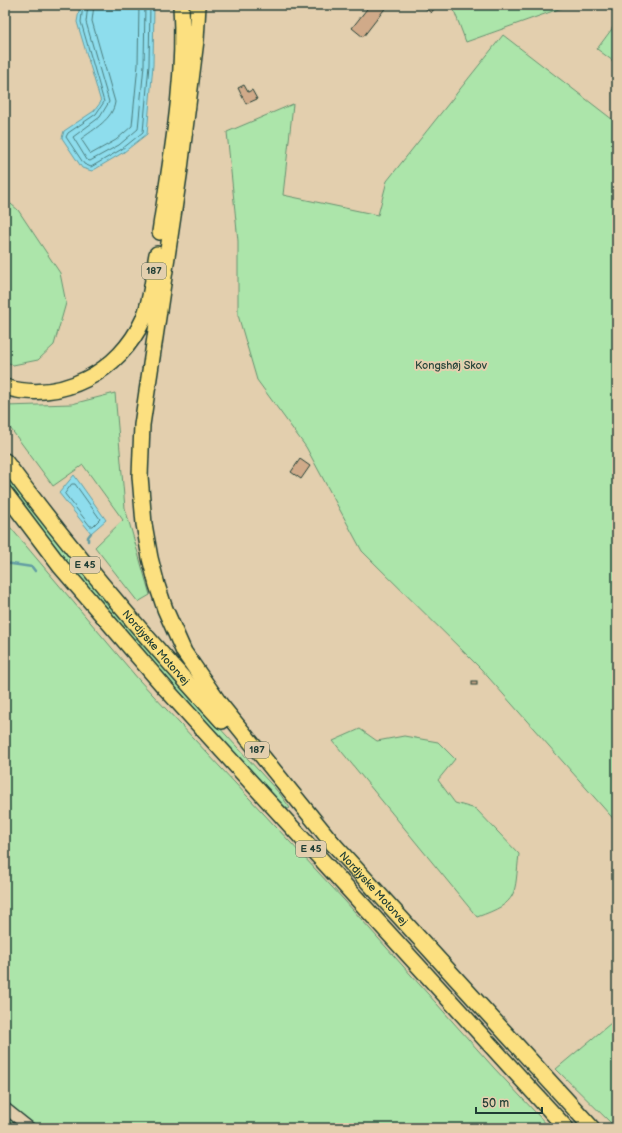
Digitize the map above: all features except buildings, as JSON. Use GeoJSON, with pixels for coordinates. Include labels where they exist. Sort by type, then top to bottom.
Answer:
{"type":"FeatureCollection","features":[{"type":"Feature","properties":{"kind":"highway","name":"187"},"geometry":{"type":"LineString","coordinates":[[5,387],[40,391],[61,388],[89,378],[107,367],[122,353],[135,336],[144,319],[149,300],[159,242],[178,100],[181,54],[181,5]]}},
{"type":"Feature","properties":{"kind":"highway","name":"187"},"geometry":{"type":"LineString","coordinates":[[198,8],[180,169],[142,425],[140,469],[144,524],[150,558],[157,585],[165,609],[184,652],[220,704],[334,845]]}},
{"type":"Feature","properties":{"kind":"highway","name":"Nordjyske Motorvej"},"geometry":{"type":"LineString","coordinates":[[5,461],[48,518],[117,603],[334,845],[592,1128]]}},
{"type":"Feature","properties":{"kind":"highway","name":"Nordjyske Motorvej"},"geometry":{"type":"LineString","coordinates":[[5,493],[60,566],[176,701],[566,1128]]}},
{"type":"Feature","properties":{"kind":"highway"},"geometry":{"type":"LineString","coordinates":[[5,500],[60,566]]}},
{"type":"Feature","properties":{"kind":"street"},"geometry":{"type":"LineString","coordinates":[[5,1108],[30,1128]]}},
{"type":"Feature","properties":{"kind":"green space"},"geometry":{"type":"Polygon","coordinates":[[[452,5],[570,5],[466,42],[452,5]]]}},
{"type":"Feature","properties":{"kind":"green space"},"geometry":{"type":"Polygon","coordinates":[[[617,22],[617,64],[597,49],[617,22]]]}},
{"type":"Feature","properties":{"kind":"green space","name":"Kongshøj Skov"},"geometry":{"type":"Polygon","coordinates":[[[503,35],[617,123],[617,823],[481,669],[362,551],[306,447],[257,380],[238,315],[238,241],[227,132],[293,104],[283,195],[378,215],[387,181],[503,35]]]}},
{"type":"Feature","properties":{"kind":"green space"},"geometry":{"type":"Polygon","coordinates":[[[5,199],[18,210],[60,273],[66,303],[54,345],[38,360],[13,365],[5,361],[5,199]]]}},
{"type":"Feature","properties":{"kind":"green space"},"geometry":{"type":"Polygon","coordinates":[[[115,393],[125,508],[150,595],[138,602],[95,547],[123,520],[83,465],[53,486],[5,421],[5,406],[72,404],[115,393]]]}},
{"type":"Feature","properties":{"kind":"green space"},"geometry":{"type":"Polygon","coordinates":[[[5,470],[216,724],[280,794],[290,808],[288,809],[276,799],[102,605],[36,523],[5,481],[5,470]]]}},
{"type":"Feature","properties":{"kind":"green space"},"geometry":{"type":"Polygon","coordinates":[[[5,521],[139,680],[345,901],[494,1068],[550,1128],[35,1128],[5,1102],[5,521]]]}},
{"type":"Feature","properties":{"kind":"green space"},"geometry":{"type":"Polygon","coordinates":[[[360,729],[377,741],[404,736],[438,742],[455,759],[438,780],[455,803],[476,809],[519,854],[515,888],[508,901],[501,907],[477,917],[333,741],[360,729]]]}},
{"type":"Feature","properties":{"kind":"green space"},"geometry":{"type":"Polygon","coordinates":[[[617,1018],[617,1128],[616,1128],[556,1069],[617,1018]]]}},
{"type":"Feature","properties":{"kind":"green space"},"geometry":{"type":"Polygon","coordinates":[[[5,1110],[25,1128],[5,1128],[5,1110]]]}},
{"type":"Feature","properties":{"kind":"water"},"geometry":{"type":"Polygon","coordinates":[[[80,5],[154,5],[153,65],[147,134],[124,152],[92,171],[82,168],[62,138],[64,131],[94,111],[101,102],[77,22],[80,5]]]}},
{"type":"Feature","properties":{"kind":"water"},"geometry":{"type":"Polygon","coordinates":[[[74,475],[106,520],[91,533],[59,493],[74,475]]]}},
{"type":"Feature","properties":{"kind":"waterway"},"geometry":{"type":"LineString","coordinates":[[5,531],[8,536],[5,542]]}},
{"type":"Feature","properties":{"kind":"waterway"},"geometry":{"type":"LineString","coordinates":[[88,541],[88,537],[91,533]]}},
{"type":"Feature","properties":{"kind":"waterway"},"geometry":{"type":"LineString","coordinates":[[5,563],[32,567],[35,571]]}}]}
